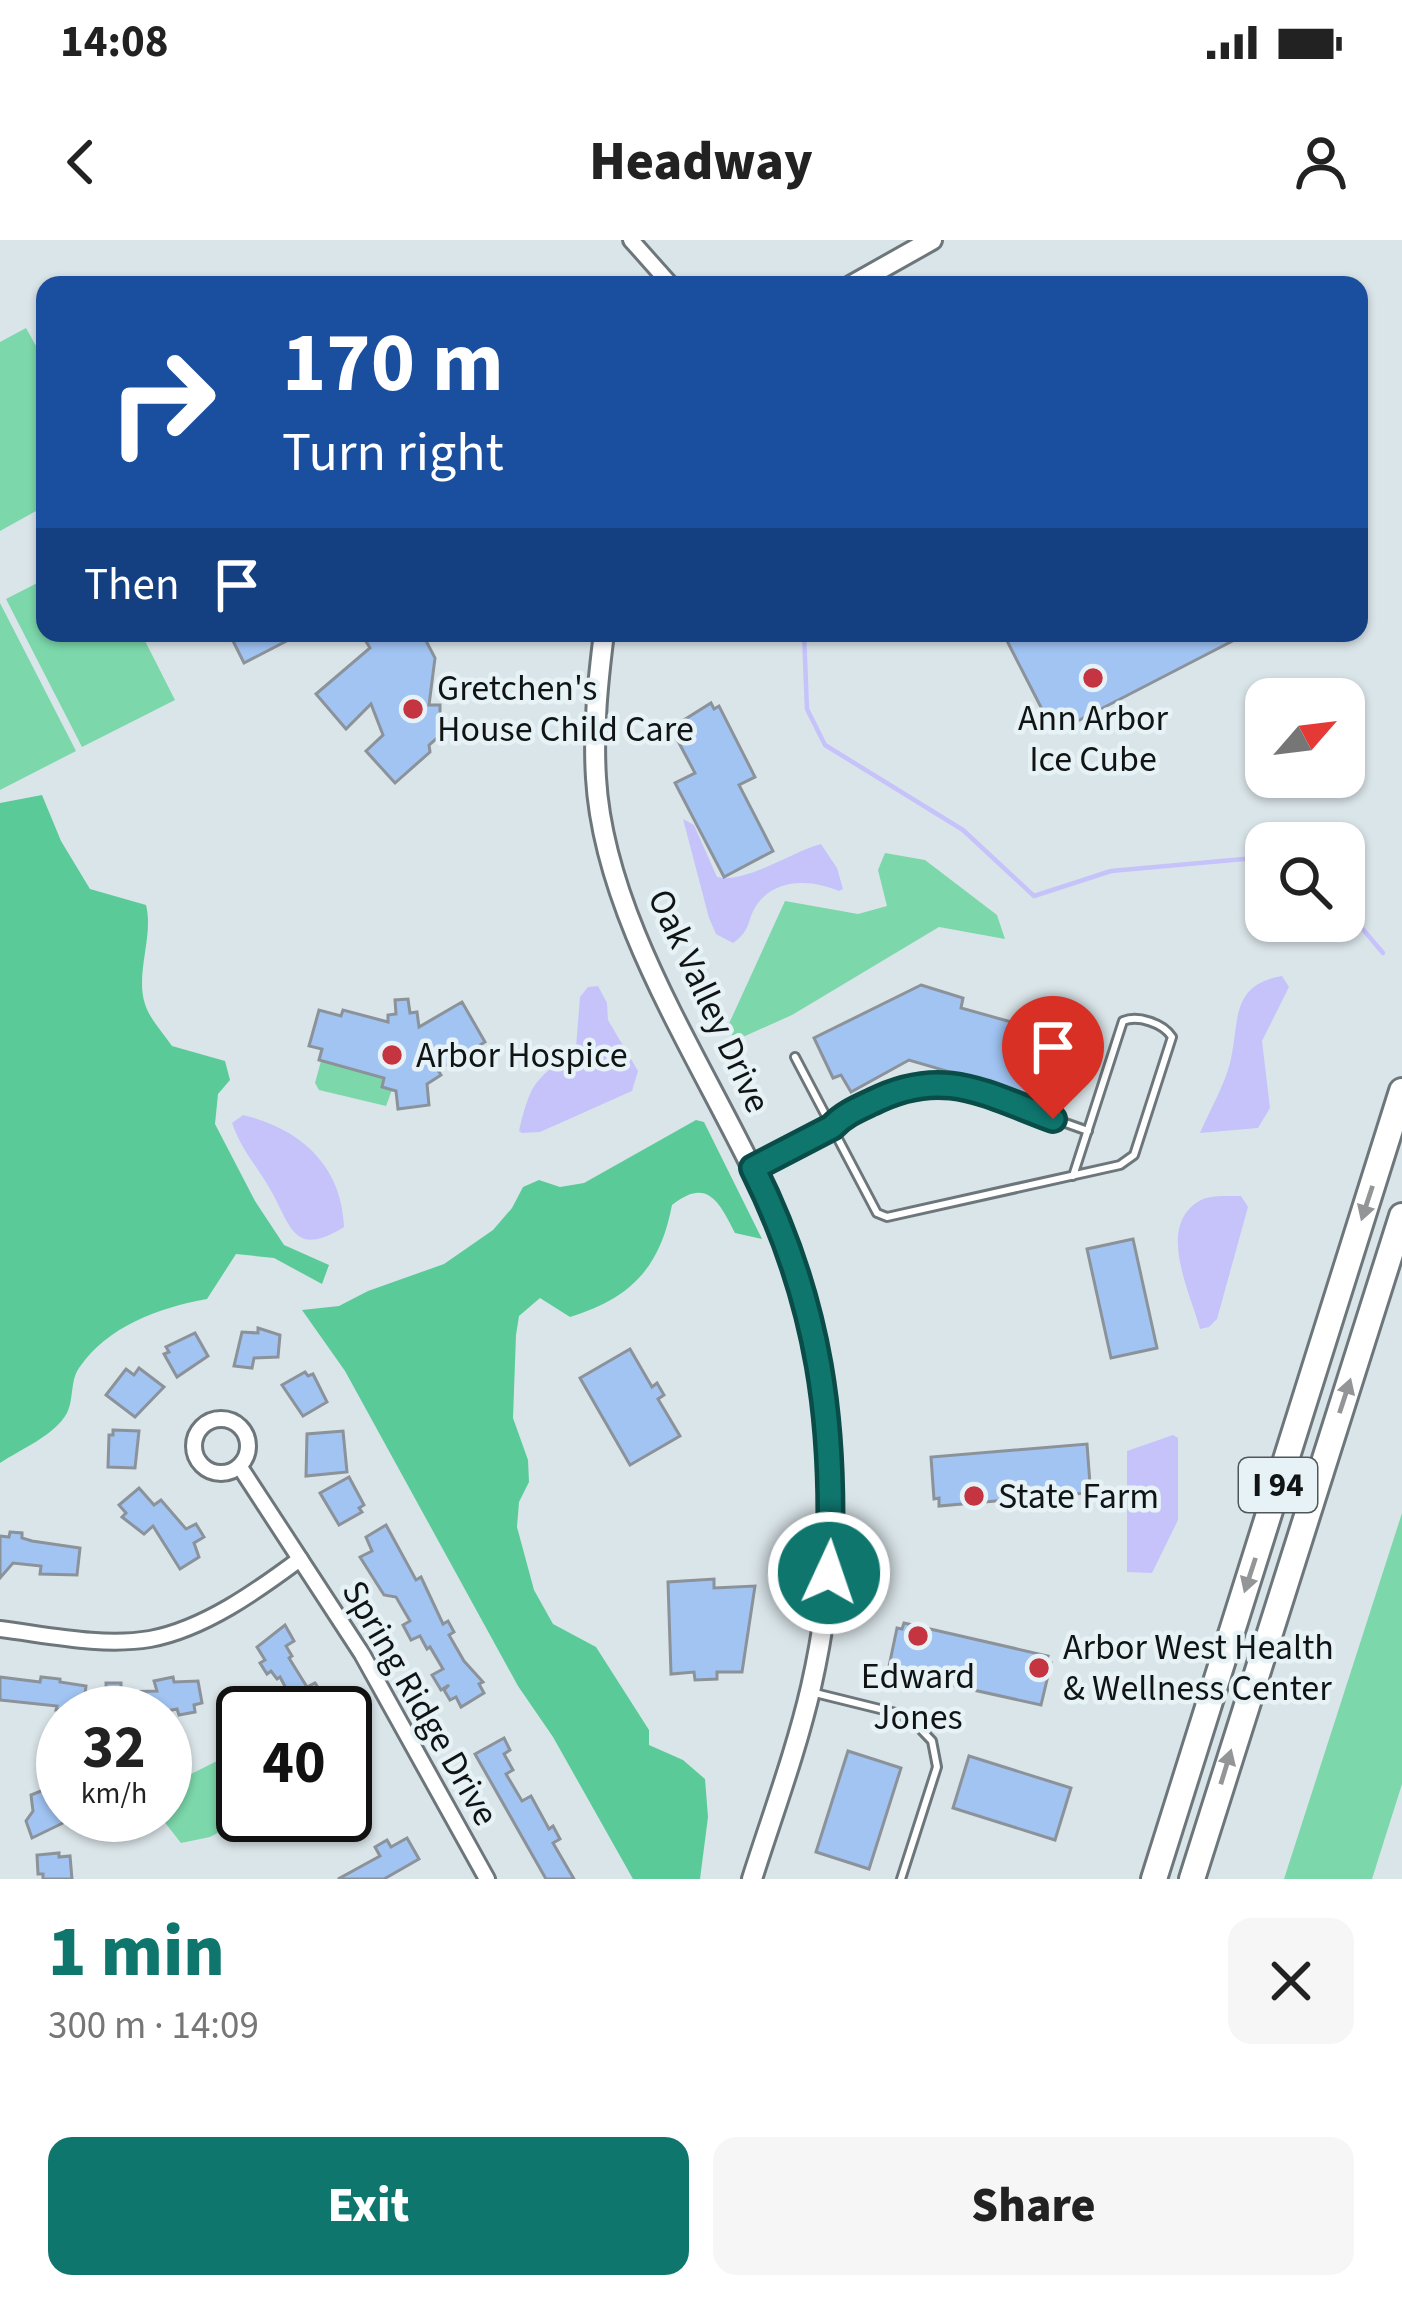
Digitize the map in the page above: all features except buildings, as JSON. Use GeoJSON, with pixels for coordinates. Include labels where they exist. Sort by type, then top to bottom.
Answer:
{"type":"FeatureCollection","features":[{"type":"Feature","properties":{"kind":"highway","name":"I 94"},"geometry":{"type":"LineString","coordinates":[[1154,1879],[1402,1091]]}},
{"type":"Feature","properties":{"kind":"highway","name":"I 94"},"geometry":{"type":"LineString","coordinates":[[1192,1879],[1402,1216]]}},
{"type":"Feature","properties":{"kind":"street"},"geometry":{"type":"LineString","coordinates":[[631,240],[663,276]]}},
{"type":"Feature","properties":{"kind":"street"},"geometry":{"type":"LineString","coordinates":[[868,276],[932,240]]}},
{"type":"Feature","properties":{"kind":"street","name":"Oak Valley Drive"},"geometry":{"type":"LineString","coordinates":[[603,642],[596,781],[617,880],[646,956],[753,1168],[800,1284],[830,1426],[829,1573],[810,1692],[752,1879]]}},
{"type":"Feature","properties":{"kind":"street"},"geometry":{"type":"LineString","coordinates":[[219,1418],[242,1429],[248,1440],[240,1467],[218,1474],[204,1468],[195,1457],[197,1431],[219,1418]]}},
{"type":"Feature","properties":{"kind":"street","name":"Spring Ridge Drive"},"geometry":{"type":"LineString","coordinates":[[240,1467],[362,1654],[487,1879]]}},
{"type":"Feature","properties":{"kind":"street"},"geometry":{"type":"LineString","coordinates":[[0,1629],[94,1640],[152,1639],[214,1616],[300,1559]]}},
{"type":"Feature","properties":{"kind":"lane"},"geometry":{"type":"LineString","coordinates":[[795,1057],[877,1213],[887,1217],[1073,1176],[1120,1165],[1134,1156],[1172,1037],[1167,1029],[1133,1017],[1123,1021],[1073,1176]]}},
{"type":"Feature","properties":{"kind":"lane"},"geometry":{"type":"LineString","coordinates":[[753,1168],[890,1092],[932,1082],[984,1094],[1088,1131]]}},
{"type":"Feature","properties":{"kind":"lane"},"geometry":{"type":"LineString","coordinates":[[810,1692],[896,1713],[912,1720],[932,1741],[937,1767],[901,1879]]}},
{"type":"Feature","properties":{"kind":"green space"},"geometry":{"type":"Polygon","coordinates":[[[26,328],[36,346],[36,511],[0,531],[0,342],[26,328]]]}},
{"type":"Feature","properties":{"kind":"green space"},"geometry":{"type":"Polygon","coordinates":[[[36,584],[36,642],[146,642],[175,700],[82,747],[6,599],[36,584]]]}},
{"type":"Feature","properties":{"kind":"green space"},"geometry":{"type":"Polygon","coordinates":[[[0,603],[76,751],[0,790],[0,603]]]}},
{"type":"Feature","properties":{"kind":"green space"},"geometry":{"type":"Polygon","coordinates":[[[42,795],[61,841],[90,889],[146,905],[142,980],[147,1009],[172,1046],[225,1061],[230,1080],[218,1094],[215,1124],[284,1245],[329,1265],[322,1284],[274,1258],[236,1254],[207,1299],[153,1314],[104,1341],[76,1373],[69,1408],[61,1421],[0,1463],[0,803],[42,795]]]}},
{"type":"Feature","properties":{"kind":"green space"},"geometry":{"type":"Polygon","coordinates":[[[885,853],[925,860],[997,915],[1005,939],[939,927],[792,1015],[736,1040],[727,1028],[785,901],[858,914],[887,906],[878,870],[885,853]]]}},
{"type":"Feature","properties":{"kind":"green space"},"geometry":{"type":"Polygon","coordinates":[[[321,1061],[384,1078],[382,1087],[392,1090],[386,1106],[319,1090],[315,1083],[321,1061]]]}},
{"type":"Feature","properties":{"kind":"green space"},"geometry":{"type":"Polygon","coordinates":[[[696,1120],[704,1122],[762,1239],[735,1233],[711,1196],[694,1193],[672,1205],[651,1263],[626,1290],[570,1317],[540,1298],[519,1316],[516,1335],[513,1418],[528,1460],[529,1482],[519,1502],[517,1527],[534,1590],[553,1624],[596,1647],[649,1730],[649,1745],[683,1760],[705,1779],[708,1817],[700,1879],[633,1879],[553,1737],[518,1686],[345,1371],[302,1310],[339,1306],[444,1264],[493,1230],[523,1187],[539,1180],[560,1187],[584,1183],[696,1120]]]}},
{"type":"Feature","properties":{"kind":"green space"},"geometry":{"type":"Polygon","coordinates":[[[1402,1513],[1402,1784],[1372,1879],[1284,1879],[1402,1513]]]}},
{"type":"Feature","properties":{"kind":"green space"},"geometry":{"type":"Polygon","coordinates":[[[216,1762],[216,1834],[192,1841],[192,1774],[216,1762]]]}},
{"type":"Feature","properties":{"kind":"water"},"geometry":{"type":"Polygon","coordinates":[[[683,819],[694,825],[717,877],[755,872],[821,844],[837,868],[843,889],[807,883],[775,889],[758,903],[744,933],[733,943],[716,934],[709,918],[683,819]]]}},
{"type":"Feature","properties":{"kind":"water"},"geometry":{"type":"Polygon","coordinates":[[[1282,976],[1289,987],[1262,1041],[1270,1108],[1258,1128],[1200,1133],[1227,1072],[1245,997],[1265,981],[1282,976]]]}},
{"type":"Feature","properties":{"kind":"water"},"geometry":{"type":"Polygon","coordinates":[[[598,986],[607,1003],[608,1020],[638,1071],[632,1091],[540,1132],[522,1133],[532,1090],[576,1047],[580,997],[588,987],[598,986]]]}},
{"type":"Feature","properties":{"kind":"water"},"geometry":{"type":"Polygon","coordinates":[[[243,1115],[283,1130],[315,1154],[336,1186],[344,1227],[314,1240],[296,1234],[236,1133],[232,1123],[243,1115]]]}},
{"type":"Feature","properties":{"kind":"water"},"geometry":{"type":"Polygon","coordinates":[[[1241,1196],[1248,1207],[1217,1319],[1200,1329],[1179,1259],[1180,1224],[1203,1199],[1241,1196]]]}},
{"type":"Feature","properties":{"kind":"water"},"geometry":{"type":"Polygon","coordinates":[[[1173,1435],[1178,1438],[1178,1520],[1152,1573],[1127,1572],[1127,1451],[1173,1435]]]}},
{"type":"Feature","properties":{"kind":"waterway"},"geometry":{"type":"LineString","coordinates":[[804,642],[807,709],[825,745],[963,830],[1034,896],[1111,871],[1245,859]]}},
{"type":"Feature","properties":{"kind":"waterway"},"geometry":{"type":"LineString","coordinates":[[1365,932],[1383,953]]}},
{"type":"Feature","properties":{"kind":"place","name":"Ann Arbor Ice Cube"},"geometry":{"type":"Point","coordinates":[1093,678]}},
{"type":"Feature","properties":{"kind":"place","name":"Gretchen's House Child Care"},"geometry":{"type":"Point","coordinates":[413,709]}},
{"type":"Feature","properties":{"kind":"place","name":"Arbor Hospice"},"geometry":{"type":"Point","coordinates":[392,1055]}},
{"type":"Feature","properties":{"kind":"place","name":"State Farm"},"geometry":{"type":"Point","coordinates":[974,1496]}},
{"type":"Feature","properties":{"kind":"place","name":"Edward Jones"},"geometry":{"type":"Point","coordinates":[918,1636]}},
{"type":"Feature","properties":{"kind":"place","name":"Arbor West Health & Wellness Center"},"geometry":{"type":"Point","coordinates":[1039,1668]}},
{"type":"Feature","properties":{"kind":"route"},"geometry":{"type":"LineString","coordinates":[[829,1573],[830,1436],[816,1343],[800,1284],[753,1168],[890,1092],[922,1083],[949,1084],[1053,1119]]}}]}
